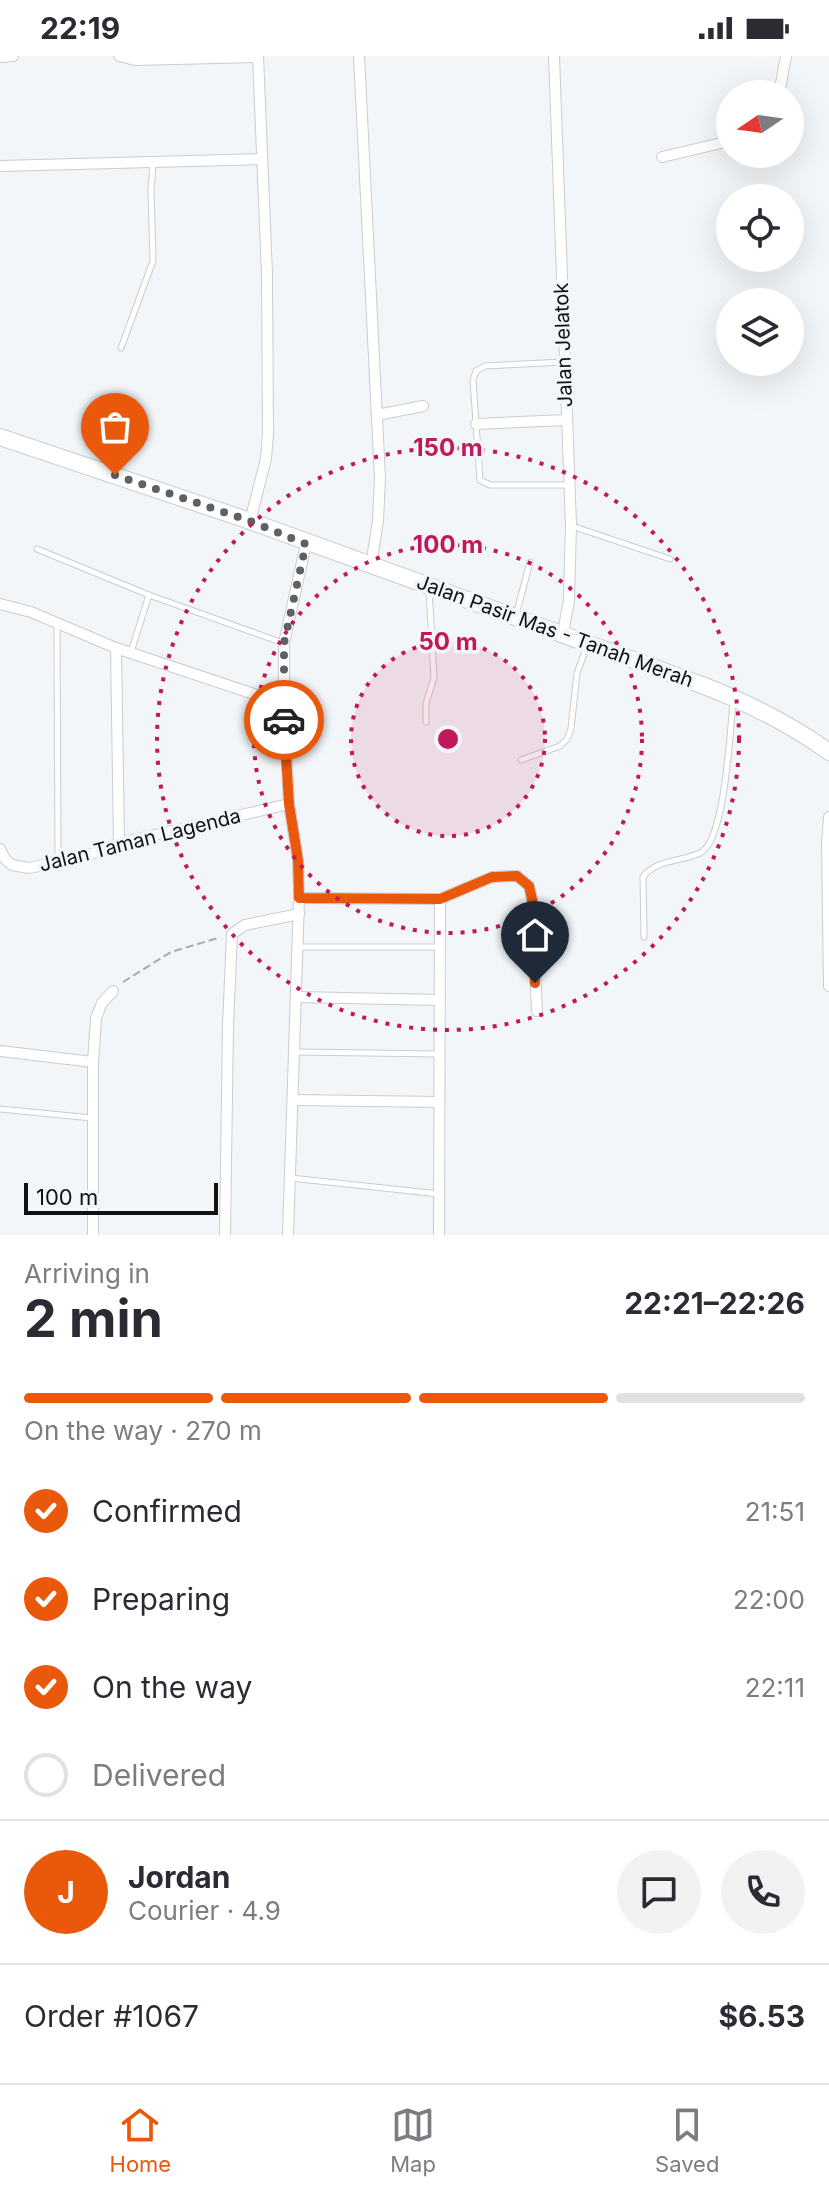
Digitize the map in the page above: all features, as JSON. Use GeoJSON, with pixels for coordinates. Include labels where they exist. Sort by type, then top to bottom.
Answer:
{"type":"FeatureCollection","features":[{"type":"Feature","properties":{"kind":"main road","name":"Jalan Pasir Mas - Tanah Merah"},"geometry":{"type":"LineString","coordinates":[[0,437],[250,521],[306,544],[563,633],[733,697],[794,727],[829,752]]}},
{"type":"Feature","properties":{"kind":"street"},"geometry":{"type":"LineString","coordinates":[[0,57],[13,56]]}},
{"type":"Feature","properties":{"kind":"street"},"geometry":{"type":"LineString","coordinates":[[119,56],[135,60],[258,57],[267,274],[268,433],[266,459],[250,521]]}},
{"type":"Feature","properties":{"kind":"street"},"geometry":{"type":"LineString","coordinates":[[359,56],[377,415],[379,507],[371,565]]}},
{"type":"Feature","properties":{"kind":"street","name":"Jalan Jelatok"},"geometry":{"type":"LineString","coordinates":[[554,56],[571,525],[569,600],[563,633]]}},
{"type":"Feature","properties":{"kind":"street"},"geometry":{"type":"LineString","coordinates":[[782,80],[786,56]]}},
{"type":"Feature","properties":{"kind":"street"},"geometry":{"type":"LineString","coordinates":[[662,157],[716,144]]}},
{"type":"Feature","properties":{"kind":"street"},"geometry":{"type":"LineString","coordinates":[[0,166],[262,159]]}},
{"type":"Feature","properties":{"kind":"street"},"geometry":{"type":"LineString","coordinates":[[377,415],[423,406]]}},
{"type":"Feature","properties":{"kind":"street"},"geometry":{"type":"LineString","coordinates":[[476,424],[566,420]]}},
{"type":"Feature","properties":{"kind":"street"},"geometry":{"type":"LineString","coordinates":[[292,1235],[290,1178],[299,898],[298,860],[289,804],[284,643],[306,544]]}},
{"type":"Feature","properties":{"kind":"street"},"geometry":{"type":"LineString","coordinates":[[0,604],[31,612],[116,648],[284,704]]}},
{"type":"Feature","properties":{"kind":"street"},"geometry":{"type":"LineString","coordinates":[[116,648],[119,843]]}},
{"type":"Feature","properties":{"kind":"street","name":"Jalan Taman Lagenda"},"geometry":{"type":"LineString","coordinates":[[0,849],[5,859],[19,868],[58,862],[86,856],[119,843],[289,804]]}},
{"type":"Feature","properties":{"kind":"street"},"geometry":{"type":"LineString","coordinates":[[829,817],[829,986]]}},
{"type":"Feature","properties":{"kind":"street"},"geometry":{"type":"LineString","coordinates":[[299,898],[440,899],[492,877],[517,876],[529,886],[532,899],[537,1011]]}},
{"type":"Feature","properties":{"kind":"street"},"geometry":{"type":"LineString","coordinates":[[439,1235],[440,899]]}},
{"type":"Feature","properties":{"kind":"street"},"geometry":{"type":"LineString","coordinates":[[225,1235],[232,934],[245,925],[299,914]]}},
{"type":"Feature","properties":{"kind":"street"},"geometry":{"type":"LineString","coordinates":[[93,1235],[96,1018],[102,1003],[113,991]]}},
{"type":"Feature","properties":{"kind":"street"},"geometry":{"type":"LineString","coordinates":[[296,997],[440,1000]]}},
{"type":"Feature","properties":{"kind":"street"},"geometry":{"type":"LineString","coordinates":[[0,1051],[93,1062]]}},
{"type":"Feature","properties":{"kind":"street"},"geometry":{"type":"LineString","coordinates":[[293,1100],[439,1102]]}},
{"type":"Feature","properties":{"kind":"lane"},"geometry":{"type":"LineString","coordinates":[[121,348],[153,261],[153,161]]}},
{"type":"Feature","properties":{"kind":"lane"},"geometry":{"type":"LineString","coordinates":[[564,362],[485,366],[479,368],[473,380],[478,473],[483,484],[569,485]]}},
{"type":"Feature","properties":{"kind":"lane"},"geometry":{"type":"LineString","coordinates":[[571,525],[670,559]]}},
{"type":"Feature","properties":{"kind":"lane"},"geometry":{"type":"LineString","coordinates":[[37,549],[149,595],[284,643]]}},
{"type":"Feature","properties":{"kind":"lane"},"geometry":{"type":"LineString","coordinates":[[515,616],[530,562]]}},
{"type":"Feature","properties":{"kind":"lane"},"geometry":{"type":"LineString","coordinates":[[426,722],[426,703],[434,678],[429,585]]}},
{"type":"Feature","properties":{"kind":"lane"},"geometry":{"type":"LineString","coordinates":[[131,653],[149,595]]}},
{"type":"Feature","properties":{"kind":"lane"},"geometry":{"type":"LineString","coordinates":[[57,623],[58,862]]}},
{"type":"Feature","properties":{"kind":"lane"},"geometry":{"type":"LineString","coordinates":[[521,760],[560,746],[567,739],[571,729],[577,673],[588,642]]}},
{"type":"Feature","properties":{"kind":"lane"},"geometry":{"type":"LineString","coordinates":[[644,937],[643,877],[647,871],[660,864],[702,853],[716,832],[733,697]]}},
{"type":"Feature","properties":{"kind":"lane"},"geometry":{"type":"LineString","coordinates":[[298,947],[440,947]]}},
{"type":"Feature","properties":{"kind":"lane"},"geometry":{"type":"LineString","coordinates":[[295,1051],[439,1054]]}},
{"type":"Feature","properties":{"kind":"lane"},"geometry":{"type":"LineString","coordinates":[[0,1109],[93,1118]]}},
{"type":"Feature","properties":{"kind":"lane"},"geometry":{"type":"LineString","coordinates":[[290,1178],[439,1194]]}},
{"type":"Feature","properties":{"kind":"path"},"geometry":{"type":"LineString","coordinates":[[113,991],[144,967],[171,952],[232,934]]}},
{"type":"Feature","properties":{"kind":"way so far"},"geometry":{"type":"LineString","coordinates":[[115,475],[250,521],[306,544],[284,643],[284,720]]}},
{"type":"Feature","properties":{"kind":"route"},"geometry":{"type":"LineString","coordinates":[[284,720],[299,898],[440,899],[492,877],[517,876],[529,886],[532,899],[535,983]]}}]}
